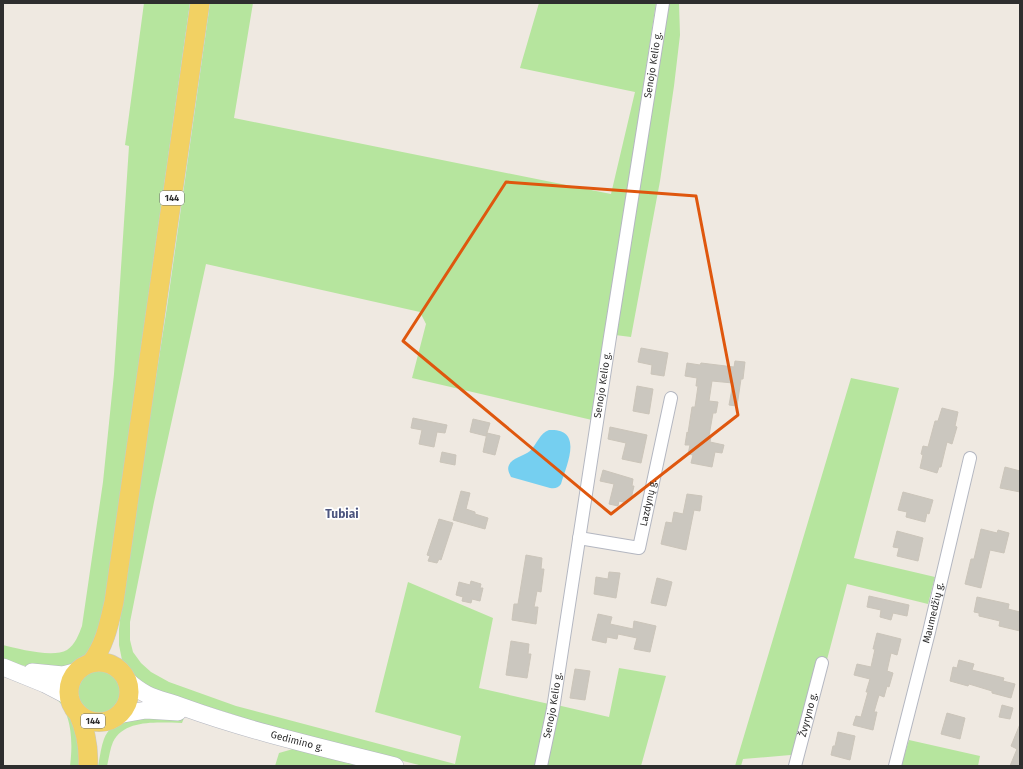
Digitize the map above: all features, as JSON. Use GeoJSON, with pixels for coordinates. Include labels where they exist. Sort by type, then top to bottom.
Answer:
{"type":"FeatureCollection","features":[{"type":"Feature","properties":{"kind":"main road","name":"144"},"geometry":{"type":"LineString","coordinates":[[88,766],[84,726],[74,705],[70,685],[73,678],[102,647],[114,602],[200,3]]}},
{"type":"Feature","properties":{"kind":"main road","name":"144"},"geometry":{"type":"LineString","coordinates":[[91,766],[98,742],[113,717],[125,706],[129,693],[117,656],[115,642],[114,602]]}},
{"type":"Feature","properties":{"kind":"main road"},"geometry":{"type":"LineString","coordinates":[[4,667],[56,675],[68,674],[84,667],[105,663],[118,669],[136,689],[151,697],[201,713]]}},
{"type":"Feature","properties":{"kind":"main road"},"geometry":{"type":"LineString","coordinates":[[4,667],[45,684],[74,705]]}},
{"type":"Feature","properties":{"kind":"main road","name":"144"},"geometry":{"type":"LineString","coordinates":[[74,705],[89,720],[96,722],[113,717]]}},
{"type":"Feature","properties":{"kind":"main road"},"geometry":{"type":"LineString","coordinates":[[113,717],[146,710],[201,713]]}},
{"type":"Feature","properties":{"kind":"main road","name":"Gedimino g."},"geometry":{"type":"LineString","coordinates":[[201,713],[287,739],[395,766]]}},
{"type":"Feature","properties":{"kind":"street","name":"Senojo Kelio g."},"geometry":{"type":"LineString","coordinates":[[541,766],[552,709],[663,3]]}},
{"type":"Feature","properties":{"kind":"street","name":"Lazdynų g."},"geometry":{"type":"LineString","coordinates":[[579,538],[639,548],[671,398]]}},
{"type":"Feature","properties":{"kind":"street","name":"Maumedžių g."},"geometry":{"type":"LineString","coordinates":[[895,766],[931,624],[970,458]]}},
{"type":"Feature","properties":{"kind":"street","name":"Žvyryno g."},"geometry":{"type":"LineString","coordinates":[[795,766],[822,663]]}},
{"type":"Feature","properties":{"kind":"highlighted area"},"geometry":{"type":"Polygon","coordinates":[[[506,182],[696,196],[738,415],[611,514],[403,341],[506,182]]]}},
{"type":"Feature","properties":{"kind":"green space"},"geometry":{"type":"Polygon","coordinates":[[[144,3],[190,3],[99,644],[89,658],[78,666],[45,669],[21,665],[3,661],[3,645],[36,652],[61,652],[67,650],[72,645],[82,626],[103,482],[114,374],[129,146],[125,145],[144,3]]]}},
{"type":"Feature","properties":{"kind":"green space"},"geometry":{"type":"Polygon","coordinates":[[[210,3],[253,3],[234,118],[611,194],[635,92],[520,68],[539,3],[656,3],[592,420],[412,378],[426,324],[420,312],[206,264],[154,502],[130,622],[130,640],[133,652],[141,663],[151,672],[169,682],[236,706],[455,764],[461,736],[375,712],[408,582],[493,618],[479,688],[549,704],[536,766],[423,766],[288,732],[134,683],[123,665],[119,645],[119,629],[126,567],[167,307],[210,3]]]}},
{"type":"Feature","properties":{"kind":"green space"},"geometry":{"type":"Polygon","coordinates":[[[668,3],[679,3],[680,35],[660,181],[631,337],[615,335],[668,3]]]}},
{"type":"Feature","properties":{"kind":"green space"},"geometry":{"type":"Polygon","coordinates":[[[851,378],[899,388],[854,558],[935,577],[928,604],[847,584],[802,754],[743,759],[741,766],[735,766],[851,378]]]}},
{"type":"Feature","properties":{"kind":"green space"},"geometry":{"type":"Polygon","coordinates":[[[619,668],[666,676],[641,766],[545,766],[557,705],[609,717],[619,668]]]}},
{"type":"Feature","properties":{"kind":"green space"},"geometry":{"type":"Polygon","coordinates":[[[95,669],[105,669],[117,676],[124,688],[124,698],[117,710],[105,717],[95,717],[87,713],[80,706],[76,698],[76,688],[80,680],[87,673],[95,669]]]}},
{"type":"Feature","properties":{"kind":"green space"},"geometry":{"type":"Polygon","coordinates":[[[16,676],[63,699],[76,722],[80,766],[70,766],[70,727],[63,708],[58,700],[50,694],[17,682],[16,676]]]}},
{"type":"Feature","properties":{"kind":"green space"},"geometry":{"type":"Polygon","coordinates":[[[152,714],[184,718],[182,723],[144,724],[135,725],[126,729],[119,734],[113,742],[107,766],[98,766],[104,739],[112,727],[131,718],[152,714]]]}},
{"type":"Feature","properties":{"kind":"green space"},"geometry":{"type":"Polygon","coordinates":[[[909,740],[980,756],[978,766],[901,766],[909,740]]]}},
{"type":"Feature","properties":{"kind":"green space"},"geometry":{"type":"Polygon","coordinates":[[[293,749],[363,766],[275,766],[279,753],[293,749]]]}},
{"type":"Feature","properties":{"kind":"water"},"geometry":{"type":"Polygon","coordinates":[[[549,430],[560,431],[566,435],[570,441],[569,458],[561,484],[558,487],[552,488],[511,477],[508,466],[515,459],[530,451],[541,436],[549,430]]]}},
{"type":"Feature","properties":{"kind":"building"},"geometry":{"type":"Polygon","coordinates":[[[641,348],[668,353],[664,376],[651,374],[652,365],[638,362],[641,348]]]}},
{"type":"Feature","properties":{"kind":"building"},"geometry":{"type":"Polygon","coordinates":[[[735,361],[745,362],[737,406],[729,405],[733,383],[712,381],[709,401],[718,402],[716,413],[713,413],[709,436],[711,437],[710,442],[724,445],[722,453],[715,452],[712,467],[691,463],[693,455],[688,454],[690,445],[685,445],[692,407],[695,407],[698,386],[696,386],[697,378],[685,376],[687,363],[734,367],[735,361]]]}},
{"type":"Feature","properties":{"kind":"building"},"geometry":{"type":"Polygon","coordinates":[[[637,386],[653,389],[649,414],[633,411],[637,386]]]}},
{"type":"Feature","properties":{"kind":"building"},"geometry":{"type":"Polygon","coordinates":[[[942,408],[958,412],[955,426],[957,427],[952,444],[947,442],[941,467],[939,467],[937,473],[920,468],[923,455],[921,454],[923,446],[928,447],[935,421],[938,421],[942,408]]]}},
{"type":"Feature","properties":{"kind":"building"},"geometry":{"type":"Polygon","coordinates":[[[413,418],[447,425],[445,433],[437,432],[434,447],[419,444],[422,430],[411,428],[413,418]]]}},
{"type":"Feature","properties":{"kind":"building"},"geometry":{"type":"Polygon","coordinates":[[[473,419],[490,423],[486,436],[470,432],[473,419]]]}},
{"type":"Feature","properties":{"kind":"building"},"geometry":{"type":"Polygon","coordinates":[[[610,427],[647,435],[641,463],[622,459],[626,443],[608,439],[610,427]]]}},
{"type":"Feature","properties":{"kind":"building"},"geometry":{"type":"Polygon","coordinates":[[[487,433],[500,436],[495,455],[483,452],[487,433]]]}},
{"type":"Feature","properties":{"kind":"building"},"geometry":{"type":"Polygon","coordinates":[[[442,452],[456,455],[455,465],[440,462],[442,452]]]}},
{"type":"Feature","properties":{"kind":"building"},"geometry":{"type":"Polygon","coordinates":[[[1005,467],[1020,471],[1020,492],[1000,488],[1005,467]]]}},
{"type":"Feature","properties":{"kind":"building"},"geometry":{"type":"Polygon","coordinates":[[[603,470],[633,479],[632,486],[634,486],[631,499],[629,498],[627,503],[619,501],[618,506],[609,504],[614,484],[600,481],[603,470]]]}},
{"type":"Feature","properties":{"kind":"building"},"geometry":{"type":"Polygon","coordinates":[[[461,491],[470,493],[466,509],[475,512],[475,514],[488,518],[485,529],[453,520],[461,491]]]}},
{"type":"Feature","properties":{"kind":"building"},"geometry":{"type":"Polygon","coordinates":[[[903,492],[933,500],[925,522],[906,517],[907,512],[898,510],[903,492]]]}},
{"type":"Feature","properties":{"kind":"building"},"geometry":{"type":"Polygon","coordinates":[[[687,494],[702,496],[700,511],[694,510],[686,550],[661,544],[666,522],[672,523],[674,512],[683,514],[687,494]]]}},
{"type":"Feature","properties":{"kind":"building"},"geometry":{"type":"Polygon","coordinates":[[[439,519],[453,523],[441,560],[439,559],[437,563],[428,561],[430,556],[427,555],[439,519]]]}},
{"type":"Feature","properties":{"kind":"building"},"geometry":{"type":"Polygon","coordinates":[[[981,529],[997,533],[998,530],[1009,533],[1004,553],[990,550],[981,588],[965,584],[971,559],[974,559],[981,529]]]}},
{"type":"Feature","properties":{"kind":"building"},"geometry":{"type":"Polygon","coordinates":[[[897,531],[923,538],[918,561],[897,556],[899,548],[893,547],[897,531]]]}},
{"type":"Feature","properties":{"kind":"building"},"geometry":{"type":"Polygon","coordinates":[[[526,555],[542,558],[541,569],[544,569],[541,592],[537,591],[534,607],[538,607],[536,624],[512,620],[514,604],[518,604],[526,555]]]}},
{"type":"Feature","properties":{"kind":"building"},"geometry":{"type":"Polygon","coordinates":[[[609,572],[620,573],[616,598],[594,594],[596,577],[608,579],[609,572]]]}},
{"type":"Feature","properties":{"kind":"building"},"geometry":{"type":"Polygon","coordinates":[[[657,578],[672,582],[666,606],[651,603],[657,578]]]}},
{"type":"Feature","properties":{"kind":"building"},"geometry":{"type":"Polygon","coordinates":[[[471,581],[481,584],[480,588],[483,588],[480,601],[472,599],[471,603],[462,601],[463,597],[456,595],[459,582],[470,585],[471,581]]]}},
{"type":"Feature","properties":{"kind":"building"},"geometry":{"type":"Polygon","coordinates":[[[869,596],[909,605],[907,616],[893,613],[891,620],[880,617],[881,610],[867,607],[869,596]]]}},
{"type":"Feature","properties":{"kind":"building"},"geometry":{"type":"Polygon","coordinates":[[[977,597],[1009,604],[1008,609],[1020,612],[1020,631],[999,626],[1000,621],[979,616],[979,613],[974,612],[977,597]]]}},
{"type":"Feature","properties":{"kind":"building"},"geometry":{"type":"Polygon","coordinates":[[[598,614],[612,617],[610,624],[633,629],[634,621],[656,626],[650,652],[634,649],[637,638],[618,634],[617,639],[607,637],[606,643],[592,640],[598,614]]]}},
{"type":"Feature","properties":{"kind":"building"},"geometry":{"type":"Polygon","coordinates":[[[877,633],[901,639],[897,655],[891,653],[887,671],[893,673],[884,697],[879,695],[874,712],[877,712],[873,730],[853,725],[856,716],[861,717],[870,679],[854,675],[857,664],[871,667],[877,633]]]}},
{"type":"Feature","properties":{"kind":"building"},"geometry":{"type":"Polygon","coordinates":[[[511,641],[529,644],[528,654],[531,654],[527,678],[506,675],[511,641]]]}},
{"type":"Feature","properties":{"kind":"building"},"geometry":{"type":"Polygon","coordinates":[[[959,660],[974,664],[972,670],[1004,678],[1003,681],[1015,684],[1011,698],[992,693],[992,691],[969,684],[968,686],[950,681],[953,667],[957,668],[959,660]]]}},
{"type":"Feature","properties":{"kind":"building"},"geometry":{"type":"Polygon","coordinates":[[[575,669],[590,671],[585,700],[570,698],[575,669]]]}},
{"type":"Feature","properties":{"kind":"building"},"geometry":{"type":"Polygon","coordinates":[[[1002,705],[1013,708],[1010,719],[999,717],[1002,705]]]}},
{"type":"Feature","properties":{"kind":"building"},"geometry":{"type":"Polygon","coordinates":[[[947,713],[965,718],[960,739],[941,734],[947,713]]]}},
{"type":"Feature","properties":{"kind":"building"},"geometry":{"type":"Polygon","coordinates":[[[1020,724],[1020,766],[1010,766],[1017,749],[1011,746],[1020,724]]]}},
{"type":"Feature","properties":{"kind":"building"},"geometry":{"type":"Polygon","coordinates":[[[838,732],[855,736],[850,760],[831,755],[833,746],[835,746],[838,732]]]}},
{"type":"Feature","properties":{"kind":"district","name":"Tubiai"},"geometry":{"type":"Point","coordinates":[342,514]}}]}
